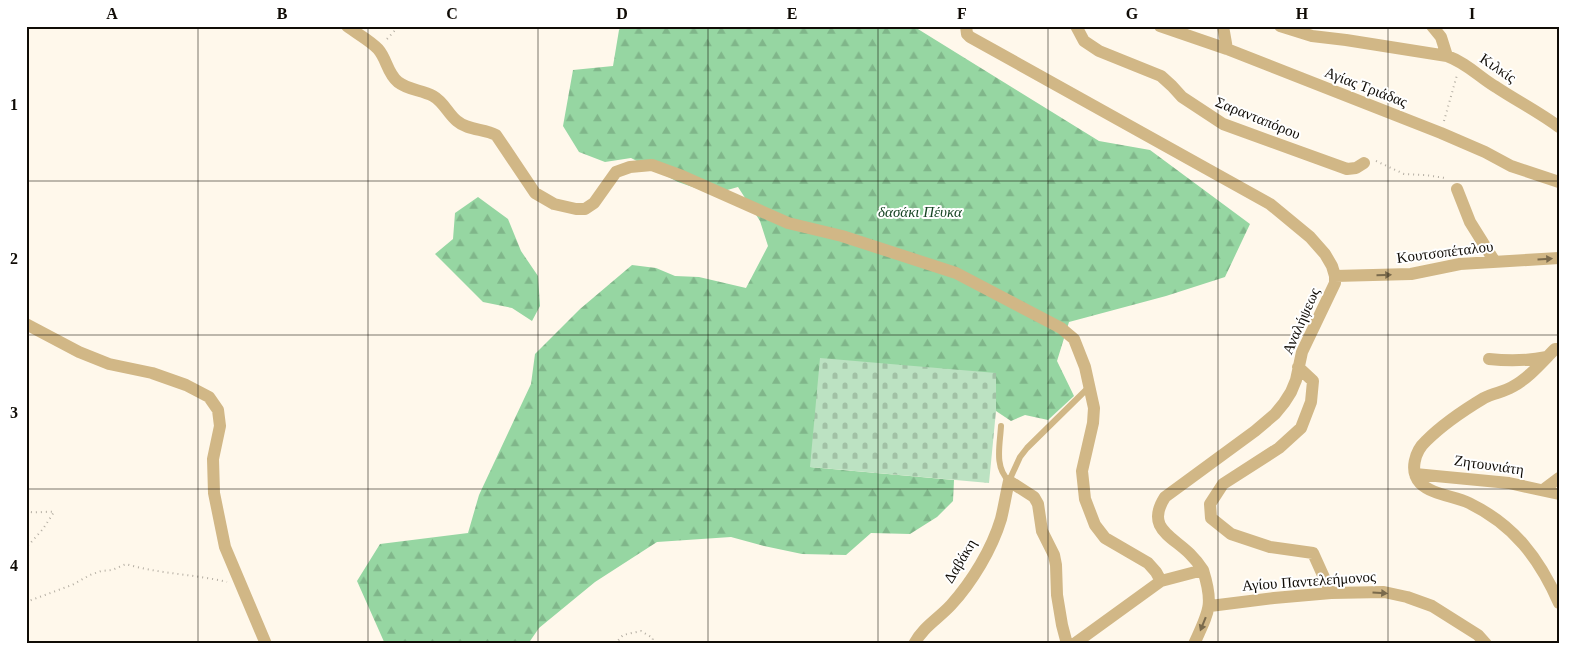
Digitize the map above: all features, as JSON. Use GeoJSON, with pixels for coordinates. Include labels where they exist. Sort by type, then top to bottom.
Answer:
{"type":"FeatureCollection","features":[{"type":"Feature","properties":{"kind":"street"},"geometry":{"type":"LineString","coordinates":[[347,26],[378,49],[390,74],[398,82],[408,88],[427,93],[438,99],[456,121],[496,135],[535,193],[554,204],[576,209],[586,209],[594,203],[616,172],[630,167],[652,165],[675,173],[788,223],[842,236],[956,274],[1061,328],[1074,339],[1085,367],[1088,388],[1094,408],[1093,422],[1082,471],[1085,499],[1095,525],[1105,538],[1148,563],[1161,582]]}},
{"type":"Feature","properties":{"kind":"street","name":"Αναλήψεως"},"geometry":{"type":"LineString","coordinates":[[966,26],[967,34],[970,38],[1270,204],[1310,237],[1329,260],[1335,276],[1331,294],[1302,352],[1296,380],[1291,392],[1275,414],[1255,431],[1165,497],[1160,504],[1159,525],[1171,539],[1190,553],[1204,570]]}},
{"type":"Feature","properties":{"kind":"street","name":"Σαρανταπόρου"},"geometry":{"type":"LineString","coordinates":[[1076,26],[1084,41],[1099,51],[1161,76],[1182,97],[1223,124],[1347,169],[1356,168],[1364,163]]}},
{"type":"Feature","properties":{"kind":"street","name":"Αγίας Τριάδας"},"geometry":{"type":"LineString","coordinates":[[1160,26],[1227,49],[1441,133],[1485,152],[1511,166],[1559,182]]}},
{"type":"Feature","properties":{"kind":"street"},"geometry":{"type":"LineString","coordinates":[[1223,26],[1227,49]]}},
{"type":"Feature","properties":{"kind":"street","name":"Κιλκίς"},"geometry":{"type":"LineString","coordinates":[[1280,26],[1312,36],[1447,56],[1461,62],[1494,86],[1545,116],[1559,127]]}},
{"type":"Feature","properties":{"kind":"street"},"geometry":{"type":"LineString","coordinates":[[1432,26],[1441,37],[1447,56]]}},
{"type":"Feature","properties":{"kind":"street"},"geometry":{"type":"LineString","coordinates":[[1457,189],[1470,222],[1495,262]]}},
{"type":"Feature","properties":{"kind":"street","name":"Κουτσοπέταλου"},"geometry":{"type":"LineString","coordinates":[[1335,276],[1411,274],[1460,264],[1559,258]]}},
{"type":"Feature","properties":{"kind":"street"},"geometry":{"type":"LineString","coordinates":[[26,324],[80,352],[109,364],[152,373],[186,385],[209,397],[218,410],[220,426],[213,459],[214,493],[225,547],[266,644]]}},
{"type":"Feature","properties":{"kind":"street"},"geometry":{"type":"LineString","coordinates":[[1559,349],[1555,350],[1530,374],[1512,387],[1485,398],[1424,442],[1415,461],[1415,474],[1420,482],[1468,502],[1501,522],[1523,543],[1550,582],[1559,603]]}},
{"type":"Feature","properties":{"kind":"street"},"geometry":{"type":"LineString","coordinates":[[1489,358],[1516,361],[1547,357]]}},
{"type":"Feature","properties":{"kind":"street"},"geometry":{"type":"LineString","coordinates":[[1298,367],[1314,381],[1311,402],[1301,428],[1279,448],[1223,484],[1210,504],[1211,518],[1231,534],[1262,545],[1314,553],[1331,593]]}},
{"type":"Feature","properties":{"kind":"street","name":"Ζητουνιάτη"},"geometry":{"type":"LineString","coordinates":[[1415,474],[1509,483],[1559,494]]}},
{"type":"Feature","properties":{"kind":"street"},"geometry":{"type":"LineString","coordinates":[[1543,490],[1559,478]]}},
{"type":"Feature","properties":{"kind":"street"},"geometry":{"type":"LineString","coordinates":[[1009,481],[1034,497],[1038,504],[1042,531],[1054,555],[1056,564],[1057,595],[1067,644]]}},
{"type":"Feature","properties":{"kind":"street","name":"Δαβάκη"},"geometry":{"type":"LineString","coordinates":[[914,644],[926,627],[951,606],[970,582],[987,552],[1000,520],[1009,481]]}},
{"type":"Feature","properties":{"kind":"street"},"geometry":{"type":"LineString","coordinates":[[1074,644],[1161,582],[1204,570],[1209,587],[1210,606],[1194,644]]}},
{"type":"Feature","properties":{"kind":"street","name":"Αγίου Παντελεήμονος"},"geometry":{"type":"LineString","coordinates":[[1210,606],[1331,593],[1384,592],[1407,597],[1432,606],[1478,634],[1486,644]]}},
{"type":"Feature","properties":{"kind":"lane"},"geometry":{"type":"LineString","coordinates":[[1001,426],[999,464],[1003,476],[1009,481],[1026,448],[1088,388]]}},
{"type":"Feature","properties":{"kind":"path"},"geometry":{"type":"LineString","coordinates":[[378,49],[399,26]]}},
{"type":"Feature","properties":{"kind":"path"},"geometry":{"type":"LineString","coordinates":[[1441,133],[1461,62]]}},
{"type":"Feature","properties":{"kind":"path"},"geometry":{"type":"LineString","coordinates":[[1364,163],[1374,160],[1404,174],[1445,178]]}},
{"type":"Feature","properties":{"kind":"path"},"geometry":{"type":"LineString","coordinates":[[26,511],[34,513],[42,511],[54,512],[44,530],[26,548]]}},
{"type":"Feature","properties":{"kind":"path"},"geometry":{"type":"LineString","coordinates":[[26,602],[72,585],[100,571],[112,570],[126,564],[147,570],[177,572],[225,581],[234,584],[246,594]]}},
{"type":"Feature","properties":{"kind":"path"},"geometry":{"type":"LineString","coordinates":[[615,644],[623,635],[641,631],[654,638],[652,644]]}},
{"type":"Feature","properties":{"kind":"green space","name":"δασάκι Πέυκα"},"geometry":{"type":"Polygon","coordinates":[[[622,26],[913,26],[1099,141],[1150,150],[1250,224],[1225,277],[1166,296],[1069,322],[1057,361],[1074,396],[1048,420],[1025,415],[1011,421],[996,411],[996,373],[810,467],[954,480],[953,501],[937,517],[910,534],[871,533],[846,555],[802,554],[731,537],[657,542],[595,582],[539,628],[528,644],[385,644],[357,581],[380,544],[468,533],[479,495],[531,384],[535,354],[580,309],[632,265],[656,268],[675,276],[699,277],[746,288],[768,246],[760,221],[738,187],[713,194],[678,182],[631,158],[605,162],[579,152],[563,126],[573,70],[613,66],[619,30],[622,26]]]}},
{"type":"Feature","properties":{"kind":"green space"},"geometry":{"type":"Polygon","coordinates":[[[478,197],[508,219],[521,251],[538,276],[540,306],[532,321],[512,308],[483,302],[435,254],[453,239],[455,213],[478,197]]]}},
{"type":"Feature","properties":{"kind":"green space"},"geometry":{"type":"Polygon","coordinates":[[[820,358],[996,373],[996,411],[989,483],[810,467],[820,358]]]}}]}
